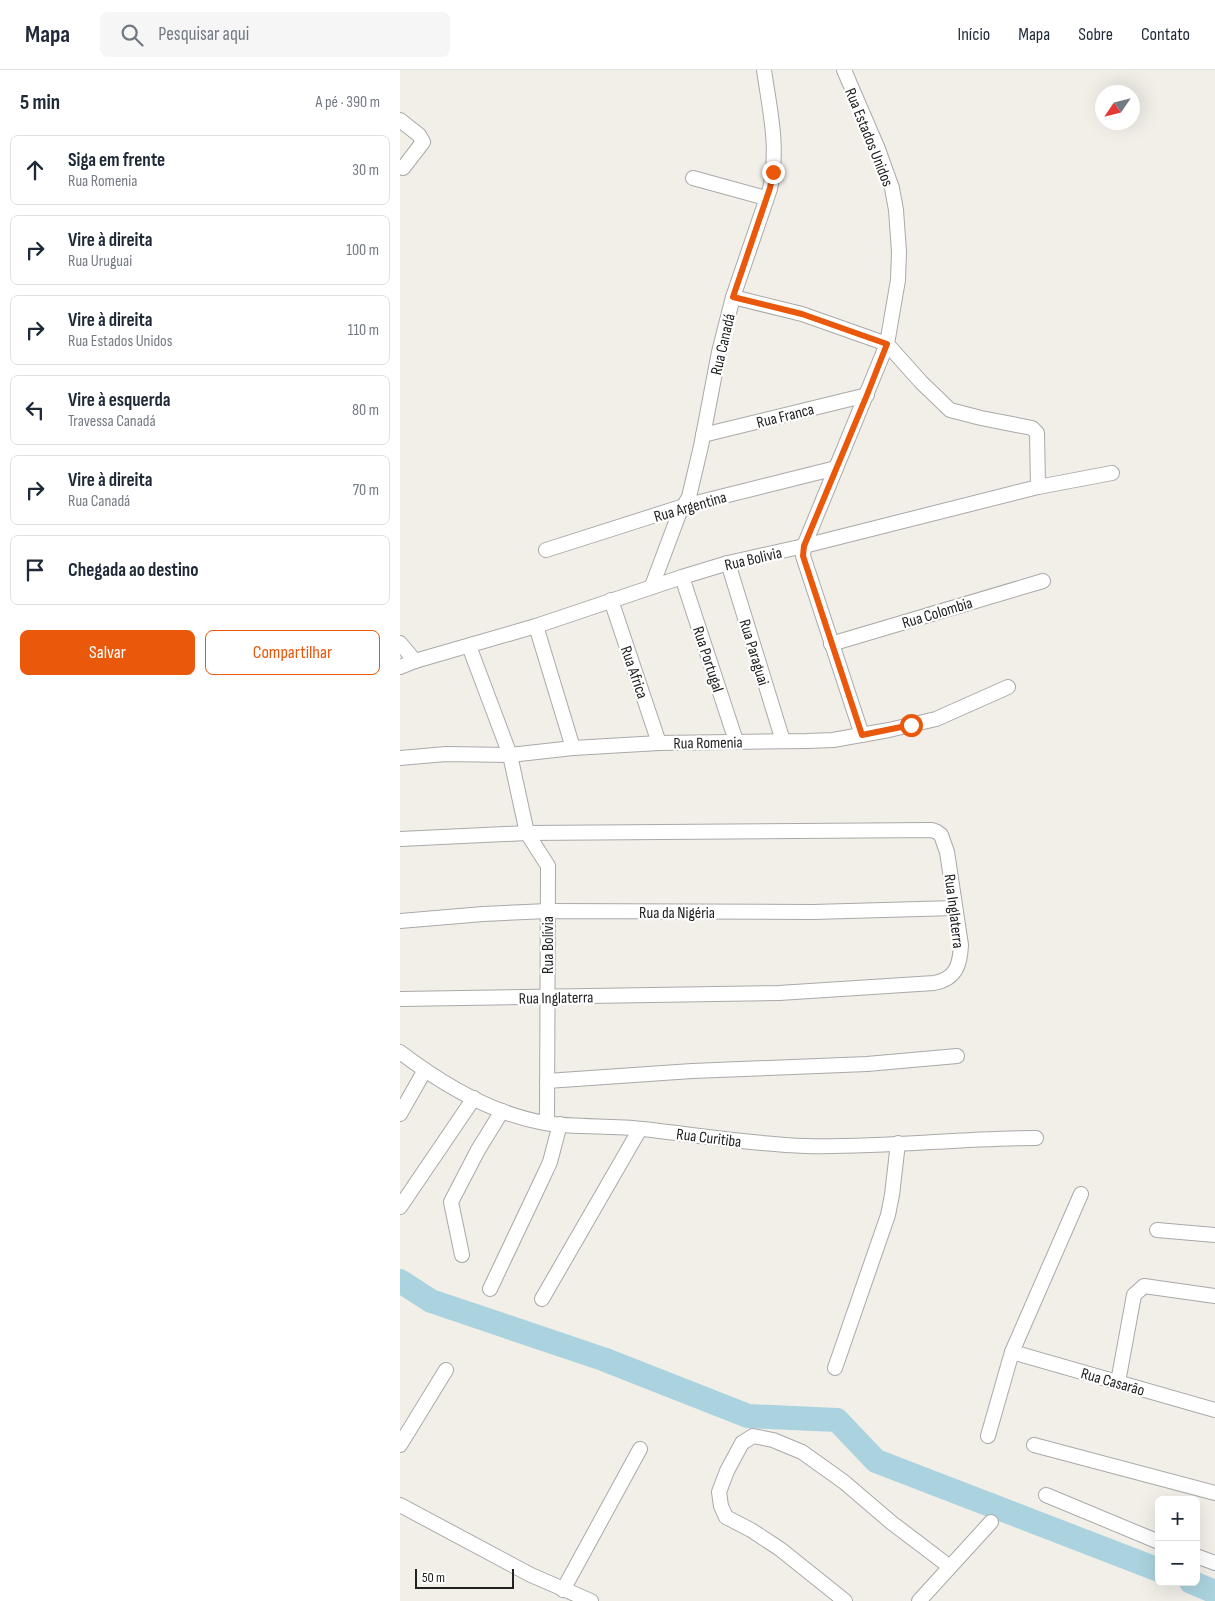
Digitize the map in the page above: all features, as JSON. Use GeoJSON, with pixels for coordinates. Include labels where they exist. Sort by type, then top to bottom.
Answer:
{"type":"FeatureCollection","features":[{"type":"Feature","properties":{"kind":"street","name":"Rua Canadá"},"geometry":{"type":"LineString","coordinates":[[652,586],[679,514],[689,497],[702,446],[719,352],[733,297],[773,172],[774,139],[764,70]]}},
{"type":"Feature","properties":{"kind":"street","name":"Rua Estados Unidos"},"geometry":{"type":"LineString","coordinates":[[804,546],[887,344],[898,280],[899,252],[896,210],[887,170],[844,70]]}},
{"type":"Feature","properties":{"kind":"street"},"geometry":{"type":"LineString","coordinates":[[400,120],[419,135],[423,142],[403,168]]}},
{"type":"Feature","properties":{"kind":"street"},"geometry":{"type":"LineString","coordinates":[[693,178],[766,198]]}},
{"type":"Feature","properties":{"kind":"street"},"geometry":{"type":"LineString","coordinates":[[733,297],[802,314],[887,344],[950,410],[1032,428],[1037,433],[1038,487]]}},
{"type":"Feature","properties":{"kind":"street","name":"Rua Franca"},"geometry":{"type":"LineString","coordinates":[[703,435],[867,395]]}},
{"type":"Feature","properties":{"kind":"street","name":"Rua Argentina"},"geometry":{"type":"LineString","coordinates":[[546,550],[684,506],[836,468]]}},
{"type":"Feature","properties":{"kind":"street","name":"Rua Bolivia"},"geometry":{"type":"LineString","coordinates":[[400,667],[536,626],[652,586],[728,564],[1038,487],[1112,473]]}},
{"type":"Feature","properties":{"kind":"street"},"geometry":{"type":"LineString","coordinates":[[804,546],[804,562],[862,735]]}},
{"type":"Feature","properties":{"kind":"street","name":"Rua Paraguai"},"geometry":{"type":"LineString","coordinates":[[728,564],[783,741]]}},
{"type":"Feature","properties":{"kind":"street","name":"Rua Portugal"},"geometry":{"type":"LineString","coordinates":[[682,577],[736,741]]}},
{"type":"Feature","properties":{"kind":"street","name":"Rua Colombia"},"geometry":{"type":"LineString","coordinates":[[831,644],[1042,581]]}},
{"type":"Feature","properties":{"kind":"street","name":"Rua Africa"},"geometry":{"type":"LineString","coordinates":[[611,600],[659,743]]}},
{"type":"Feature","properties":{"kind":"street"},"geometry":{"type":"LineString","coordinates":[[536,626],[572,748]]}},
{"type":"Feature","properties":{"kind":"street"},"geometry":{"type":"LineString","coordinates":[[400,643],[415,661]]}},
{"type":"Feature","properties":{"kind":"street"},"geometry":{"type":"LineString","coordinates":[[468,646],[510,755],[527,833]]}},
{"type":"Feature","properties":{"kind":"street","name":"Rua Romenia"},"geometry":{"type":"LineString","coordinates":[[400,758],[446,754],[510,755],[572,748],[659,743],[818,741],[862,735],[936,719],[1008,686]]}},
{"type":"Feature","properties":{"kind":"street","name":"Rua Inglaterra"},"geometry":{"type":"LineString","coordinates":[[400,839],[527,833],[932,830],[941,835],[947,852],[961,945],[961,956],[955,972],[941,982],[813,991],[400,999]]}},
{"type":"Feature","properties":{"kind":"street","name":"Rua Bolívia"},"geometry":{"type":"LineString","coordinates":[[490,1289],[550,1162],[553,1124],[547,1081],[548,866],[527,833]]}},
{"type":"Feature","properties":{"kind":"street","name":"Rua da Nigéria"},"geometry":{"type":"LineString","coordinates":[[400,922],[483,914],[548,911],[813,912],[955,908]]}},
{"type":"Feature","properties":{"kind":"street","name":"Rua Curitiba"},"geometry":{"type":"LineString","coordinates":[[400,1052],[425,1070],[474,1098],[528,1120],[553,1124],[640,1129],[769,1144],[832,1146],[1036,1138]]}},
{"type":"Feature","properties":{"kind":"street"},"geometry":{"type":"LineString","coordinates":[[547,1081],[867,1064],[957,1056]]}},
{"type":"Feature","properties":{"kind":"street"},"geometry":{"type":"LineString","coordinates":[[400,1114],[425,1070]]}},
{"type":"Feature","properties":{"kind":"street"},"geometry":{"type":"LineString","coordinates":[[400,1208],[474,1098]]}},
{"type":"Feature","properties":{"kind":"street"},"geometry":{"type":"LineString","coordinates":[[462,1256],[451,1202],[478,1150],[502,1111]]}},
{"type":"Feature","properties":{"kind":"street"},"geometry":{"type":"LineString","coordinates":[[542,1299],[640,1129]]}},
{"type":"Feature","properties":{"kind":"street"},"geometry":{"type":"LineString","coordinates":[[834,1368],[888,1215],[898,1143]]}},
{"type":"Feature","properties":{"kind":"street"},"geometry":{"type":"LineString","coordinates":[[988,1436],[1012,1352],[1081,1194]]}},
{"type":"Feature","properties":{"kind":"street"},"geometry":{"type":"LineString","coordinates":[[1156,1230],[1215,1236]]}},
{"type":"Feature","properties":{"kind":"street"},"geometry":{"type":"LineString","coordinates":[[1118,1382],[1134,1295],[1144,1286],[1215,1296]]}},
{"type":"Feature","properties":{"kind":"street","name":"Rua Casarão"},"geometry":{"type":"LineString","coordinates":[[1012,1352],[1215,1410]]}},
{"type":"Feature","properties":{"kind":"street"},"geometry":{"type":"LineString","coordinates":[[400,1445],[446,1370]]}},
{"type":"Feature","properties":{"kind":"street"},"geometry":{"type":"LineString","coordinates":[[845,1601],[780,1549],[751,1530],[726,1517],[721,1506],[719,1492],[727,1471],[742,1443],[753,1436],[773,1440],[802,1452],[844,1482],[892,1523],[950,1567]]}},
{"type":"Feature","properties":{"kind":"street"},"geometry":{"type":"LineString","coordinates":[[1034,1445],[1215,1493]]}},
{"type":"Feature","properties":{"kind":"street"},"geometry":{"type":"LineString","coordinates":[[563,1590],[640,1449]]}},
{"type":"Feature","properties":{"kind":"street"},"geometry":{"type":"LineString","coordinates":[[1046,1495],[1157,1541]]}},
{"type":"Feature","properties":{"kind":"street"},"geometry":{"type":"LineString","coordinates":[[400,1505],[531,1575],[591,1601]]}},
{"type":"Feature","properties":{"kind":"street"},"geometry":{"type":"LineString","coordinates":[[920,1601],[990,1522]]}},
{"type":"Feature","properties":{"kind":"street"},"geometry":{"type":"LineString","coordinates":[[1200,1557],[1215,1563]]}},
{"type":"Feature","properties":{"kind":"waterway"},"geometry":{"type":"LineString","coordinates":[[400,1281],[431,1301],[603,1359],[748,1416],[837,1420],[876,1461],[1155,1568]]}},
{"type":"Feature","properties":{"kind":"waterway"},"geometry":{"type":"LineString","coordinates":[[1200,1586],[1215,1592]]}},
{"type":"Feature","properties":{"kind":"route"},"geometry":{"type":"LineString","coordinates":[[773,172],[770,188],[733,297],[802,314],[887,344],[804,546],[803,556],[862,735],[911,725]]}}]}
